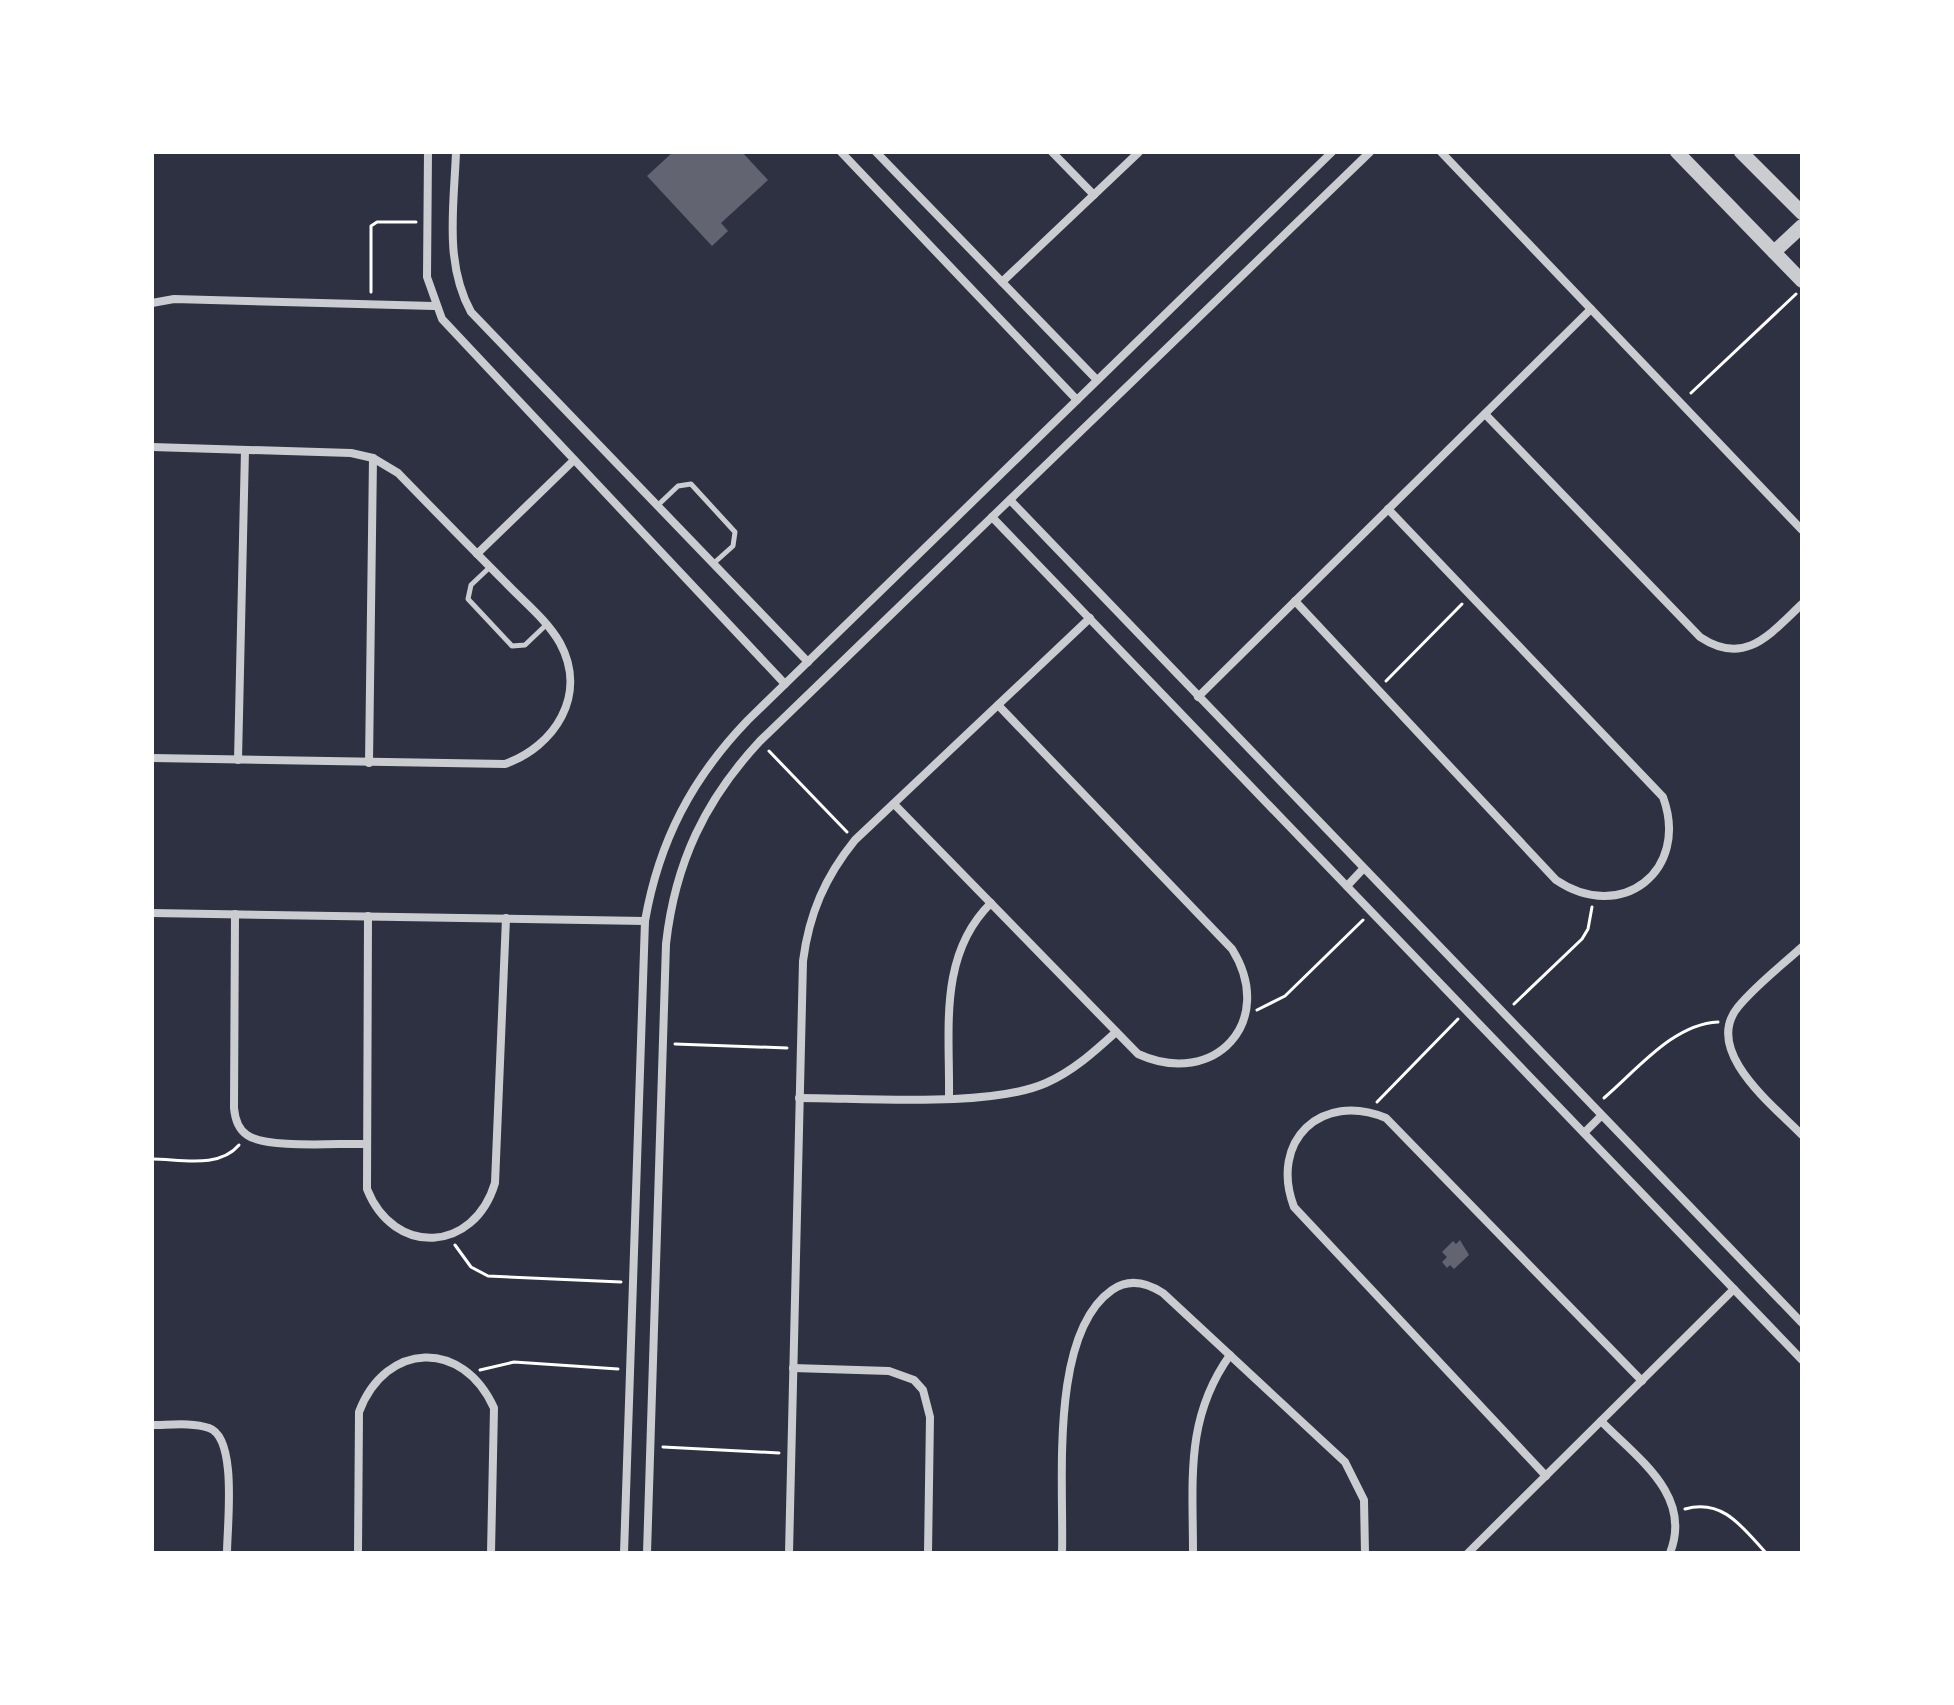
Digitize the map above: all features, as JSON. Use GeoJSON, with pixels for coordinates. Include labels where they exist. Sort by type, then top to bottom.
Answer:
{"type":"FeatureCollection","features":[{"type":"Feature","properties":{"kind":"street"},"geometry":{"type":"LineString","coordinates":[[428,152],[427,277],[434,306],[452,331],[785,684]]}},
{"type":"Feature","properties":{"kind":"street"},"geometry":{"type":"LineString","coordinates":[[456,152],[453,255],[455,275],[471,312],[808,662]]}},
{"type":"Feature","properties":{"kind":"street"},"geometry":{"type":"LineString","coordinates":[[841,152],[1077,400]]}},
{"type":"Feature","properties":{"kind":"street"},"geometry":{"type":"LineString","coordinates":[[876,152],[1097,380]]}},
{"type":"Feature","properties":{"kind":"street"},"geometry":{"type":"LineString","coordinates":[[1052,152],[1094,195]]}},
{"type":"Feature","properties":{"kind":"street"},"geometry":{"type":"LineString","coordinates":[[1002,282],[1139,152]]}},
{"type":"Feature","properties":{"kind":"street"},"geometry":{"type":"LineString","coordinates":[[624,1553],[645,921],[660,857],[687,797],[725,744],[785,684],[1332,152]]}},
{"type":"Feature","properties":{"kind":"street"},"geometry":{"type":"LineString","coordinates":[[647,1553],[666,944],[677,879],[687,848],[718,791],[760,741],[1370,152]]}},
{"type":"Feature","properties":{"kind":"street"},"geometry":{"type":"LineString","coordinates":[[1441,152],[1802,530]]}},
{"type":"Feature","properties":{"kind":"street"},"geometry":{"type":"LineString","coordinates":[[1677,152],[1802,281]]}},
{"type":"Feature","properties":{"kind":"street"},"geometry":{"type":"LineString","coordinates":[[1741,152],[1802,213]]}},
{"type":"Feature","properties":{"kind":"street"},"geometry":{"type":"LineString","coordinates":[[1774,252],[1802,226]]}},
{"type":"Feature","properties":{"kind":"street"},"geometry":{"type":"LineString","coordinates":[[152,303],[174,299],[434,306]]}},
{"type":"Feature","properties":{"kind":"street"},"geometry":{"type":"LineString","coordinates":[[1198,697],[1591,309]]}},
{"type":"Feature","properties":{"kind":"street"},"geometry":{"type":"LineString","coordinates":[[1485,414],[1700,637],[1712,645],[1726,649],[1754,645],[1802,604]]}},
{"type":"Feature","properties":{"kind":"street"},"geometry":{"type":"LineString","coordinates":[[152,447],[351,453],[373,458],[398,473],[546,625],[560,642],[568,663],[570,685],[562,717],[544,744],[526,756],[505,764],[152,758]]}},
{"type":"Feature","properties":{"kind":"street"},"geometry":{"type":"LineString","coordinates":[[238,760],[245,450]]}},
{"type":"Feature","properties":{"kind":"street"},"geometry":{"type":"LineString","coordinates":[[369,763],[373,458]]}},
{"type":"Feature","properties":{"kind":"street"},"geometry":{"type":"LineString","coordinates":[[477,554],[574,460]]}},
{"type":"Feature","properties":{"kind":"street"},"geometry":{"type":"LineString","coordinates":[[1010,500],[1592,1109],[1802,1323]]}},
{"type":"Feature","properties":{"kind":"street"},"geometry":{"type":"LineString","coordinates":[[1295,601],[1556,880],[1589,896],[1627,892],[1657,869],[1671,834],[1663,797],[1388,509]]}},
{"type":"Feature","properties":{"kind":"street"},"geometry":{"type":"LineString","coordinates":[[992,517],[1802,1360]]}},
{"type":"Feature","properties":{"kind":"street"},"geometry":{"type":"LineString","coordinates":[[789,1553],[803,961],[810,922],[824,884],[855,840],[1090,618]]}},
{"type":"Feature","properties":{"kind":"street"},"geometry":{"type":"LineString","coordinates":[[894,804],[1138,1054],[1159,1063],[1182,1066],[1204,1061],[1223,1050],[1238,1033],[1247,1012],[1249,990],[1244,968],[1232,949],[998,705]]}},
{"type":"Feature","properties":{"kind":"street"},"geometry":{"type":"LineString","coordinates":[[1347,886],[1363,869]]}},
{"type":"Feature","properties":{"kind":"street"},"geometry":{"type":"LineString","coordinates":[[949,1097],[953,966],[966,931],[991,903]]}},
{"type":"Feature","properties":{"kind":"street"},"geometry":{"type":"LineString","coordinates":[[152,913],[645,921]]}},
{"type":"Feature","properties":{"kind":"street"},"geometry":{"type":"LineString","coordinates":[[235,914],[235,1118],[246,1135],[265,1141],[365,1144]]}},
{"type":"Feature","properties":{"kind":"street"},"geometry":{"type":"LineString","coordinates":[[368,916],[367,1189],[384,1220],[415,1237],[451,1235],[480,1215],[495,1183],[506,918]]}},
{"type":"Feature","properties":{"kind":"street"},"geometry":{"type":"LineString","coordinates":[[1802,947],[1737,1008],[1728,1036],[1736,1064],[1802,1135]]}},
{"type":"Feature","properties":{"kind":"street"},"geometry":{"type":"LineString","coordinates":[[799,1098],[1001,1096],[1044,1084],[1083,1062],[1116,1032]]}},
{"type":"Feature","properties":{"kind":"street"},"geometry":{"type":"LineString","coordinates":[[1546,1476],[1294,1207],[1286,1170],[1290,1151],[1300,1135],[1330,1112],[1368,1111],[1401,1130],[1642,1381]]}},
{"type":"Feature","properties":{"kind":"street"},"geometry":{"type":"LineString","coordinates":[[1584,1133],[1600,1117]]}},
{"type":"Feature","properties":{"kind":"street"},"geometry":{"type":"LineString","coordinates":[[1062,1553],[1068,1369],[1077,1336],[1094,1307],[1116,1286],[1128,1282],[1152,1286],[1230,1355],[1353,1474],[1364,1500],[1365,1553]]}},
{"type":"Feature","properties":{"kind":"street"},"geometry":{"type":"LineString","coordinates":[[1468,1553],[1734,1289]]}},
{"type":"Feature","properties":{"kind":"street"},"geometry":{"type":"LineString","coordinates":[[1193,1553],[1196,1426],[1209,1389],[1230,1355]]}},
{"type":"Feature","properties":{"kind":"street"},"geometry":{"type":"LineString","coordinates":[[358,1553],[359,1412],[366,1393],[379,1376],[395,1365],[415,1358],[445,1360],[472,1374],[485,1389],[494,1408],[496,1428],[491,1553]]}},
{"type":"Feature","properties":{"kind":"street"},"geometry":{"type":"LineString","coordinates":[[793,1368],[889,1371],[914,1380],[923,1390],[930,1417],[928,1553]]}},
{"type":"Feature","properties":{"kind":"street"},"geometry":{"type":"LineString","coordinates":[[1601,1421],[1664,1485],[1676,1511],[1675,1539],[1670,1553]]}},
{"type":"Feature","properties":{"kind":"street"},"geometry":{"type":"LineString","coordinates":[[152,1425],[208,1427],[223,1438],[227,1455],[227,1553]]}},
{"type":"Feature","properties":{"kind":"lane"},"geometry":{"type":"LineString","coordinates":[[657,506],[678,486],[691,484],[735,532],[733,546],[713,564]]}},
{"type":"Feature","properties":{"kind":"lane"},"geometry":{"type":"LineString","coordinates":[[490,567],[471,585],[468,599],[512,646],[525,645],[546,625]]}},
{"type":"Feature","properties":{"kind":"path"},"geometry":{"type":"LineString","coordinates":[[371,303],[371,226],[377,222],[427,223]]}},
{"type":"Feature","properties":{"kind":"path"},"geometry":{"type":"LineString","coordinates":[[1680,403],[1802,289]]}},
{"type":"Feature","properties":{"kind":"path"},"geometry":{"type":"LineString","coordinates":[[1378,690],[1471,595]]}},
{"type":"Feature","properties":{"kind":"path"},"geometry":{"type":"LineString","coordinates":[[760,741],[855,840]]}},
{"type":"Feature","properties":{"kind":"path"},"geometry":{"type":"LineString","coordinates":[[1503,1015],[1582,939],[1591,918],[1589,896]]}},
{"type":"Feature","properties":{"kind":"path"},"geometry":{"type":"LineString","coordinates":[[1247,1012],[1285,996],[1371,911]]}},
{"type":"Feature","properties":{"kind":"path"},"geometry":{"type":"LineString","coordinates":[[1368,1111],[1466,1011]]}},
{"type":"Feature","properties":{"kind":"path"},"geometry":{"type":"LineString","coordinates":[[1592,1109],[1680,1032],[1698,1024],[1730,1022]]}},
{"type":"Feature","properties":{"kind":"path"},"geometry":{"type":"LineString","coordinates":[[663,1044],[801,1049]]}},
{"type":"Feature","properties":{"kind":"path"},"geometry":{"type":"LineString","coordinates":[[152,1159],[216,1160],[227,1157],[246,1135]]}},
{"type":"Feature","properties":{"kind":"path"},"geometry":{"type":"LineString","coordinates":[[451,1235],[458,1253],[471,1267],[488,1276],[633,1282]]}},
{"type":"Feature","properties":{"kind":"path"},"geometry":{"type":"LineString","coordinates":[[472,1374],[485,1367],[514,1362],[630,1369]]}},
{"type":"Feature","properties":{"kind":"path"},"geometry":{"type":"LineString","coordinates":[[651,1446],[791,1454]]}},
{"type":"Feature","properties":{"kind":"path"},"geometry":{"type":"LineString","coordinates":[[1676,1511],[1704,1507],[1731,1514],[1766,1553]]}},
{"type":"Feature","properties":{"kind":"building"},"geometry":{"type":"Polygon","coordinates":[[[673,152],[742,152],[768,180],[721,223],[728,231],[712,246],[647,176],[673,152]]]}},
{"type":"Feature","properties":{"kind":"building"},"geometry":{"type":"Polygon","coordinates":[[[1460,1240],[1469,1255],[1454,1269],[1450,1265],[1447,1268],[1442,1262],[1447,1257],[1442,1252],[1453,1241],[1456,1244],[1460,1240]]]}}]}
